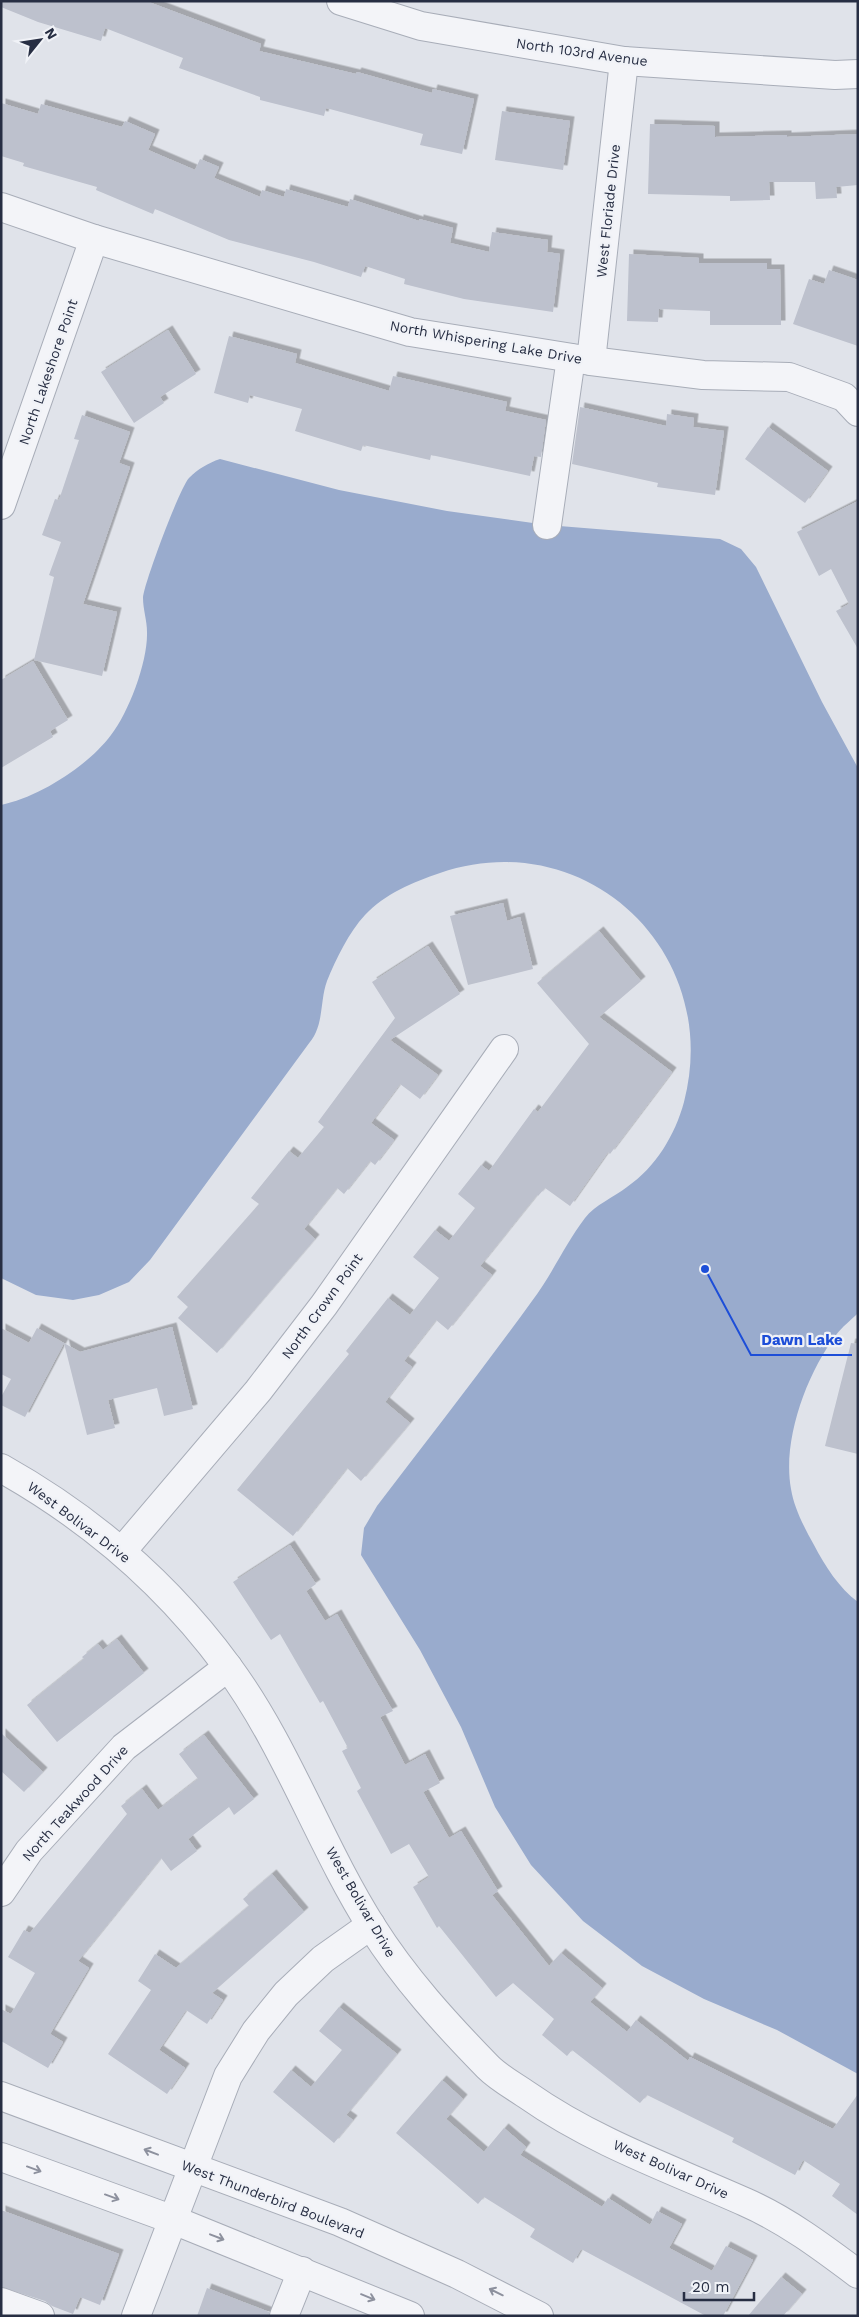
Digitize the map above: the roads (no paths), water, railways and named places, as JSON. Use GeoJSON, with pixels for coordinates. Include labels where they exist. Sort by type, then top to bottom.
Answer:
{"type":"FeatureCollection","features":[{"type":"Feature","properties":{"kind":"street","name":"North 103rd Avenue"},"geometry":{"type":"LineString","coordinates":[[342,1],[421,26],[624,61],[835,76],[858,74]]}},
{"type":"Feature","properties":{"kind":"street","name":"West Floriade Drive"},"geometry":{"type":"LineString","coordinates":[[547,525],[581,359],[624,61]]}},
{"type":"Feature","properties":{"kind":"street","name":"North Whispering Lake Drive"},"geometry":{"type":"LineString","coordinates":[[1,207],[94,240],[410,332],[581,359],[703,375],[789,377],[844,397],[858,412]]}},
{"type":"Feature","properties":{"kind":"street","name":"North Lakeshore Point"},"geometry":{"type":"LineString","coordinates":[[1,505],[94,240]]}},
{"type":"Feature","properties":{"kind":"street","name":"North Crown Point"},"geometry":{"type":"LineString","coordinates":[[122,1551],[258,1392],[324,1305],[504,1049]]}},
{"type":"Feature","properties":{"kind":"street","name":"West Bolivar Drive"},"geometry":{"type":"LineString","coordinates":[[1,1468],[38,1489],[122,1551],[172,1601],[228,1667],[272,1735],[370,1925],[400,1969],[491,2070],[546,2108],[592,2133],[668,2170],[748,2203],[805,2235],[858,2274]]}},
{"type":"Feature","properties":{"kind":"street","name":"North Teakwood Drive"},"geometry":{"type":"LineString","coordinates":[[1,1892],[29,1851],[124,1747],[228,1667]]}},
{"type":"Feature","properties":{"kind":"street"},"geometry":{"type":"LineString","coordinates":[[136,2316],[171,2219],[228,2076],[256,2031],[286,1994],[317,1965],[370,1925]]}},
{"type":"Feature","properties":{"kind":"street","name":"West Thunderbird Boulevard"},"geometry":{"type":"LineString","coordinates":[[1,2096],[340,2222],[457,2274],[514,2301],[539,2316]]}},
{"type":"Feature","properties":{"kind":"street"},"geometry":{"type":"LineString","coordinates":[[1,2157],[171,2219],[410,2316]]}},
{"type":"Feature","properties":{"kind":"street"},"geometry":{"type":"LineString","coordinates":[[284,2316],[302,2271]]}},
{"type":"Feature","properties":{"kind":"street"},"geometry":{"type":"LineString","coordinates":[[1,2302],[40,2316]]}},
{"type":"Feature","properties":{"kind":"water"},"geometry":{"type":"Polygon","coordinates":[[[220,459],[339,490],[447,511],[547,525],[720,539],[741,549],[756,567],[822,702],[858,768],[858,1313],[836,1335],[815,1368],[799,1408],[790,1450],[789,1470],[792,1496],[807,1532],[833,1576],[858,1602],[858,2074],[777,2030],[704,1999],[642,1966],[583,1921],[531,1865],[495,1807],[461,1727],[420,1650],[361,1555],[364,1528],[377,1506],[539,1291],[585,1218],[594,1209],[627,1187],[647,1170],[670,1138],[684,1102],[691,1047],[683,996],[662,950],[631,912],[592,884],[545,867],[494,862],[440,873],[420,880],[390,895],[365,915],[343,946],[327,981],[318,1026],[312,1039],[150,1260],[129,1282],[99,1295],[73,1300],[36,1295],[1,1278],[1,805],[31,795],[62,779],[101,747],[118,725],[131,700],[141,671],[147,632],[143,598],[163,537],[184,485],[189,478],[211,462],[220,459]]]}},
{"type":"Feature","properties":{"kind":"place","name":"Dawn Lake"},"geometry":{"type":"Point","coordinates":[705,1269]}}]}
